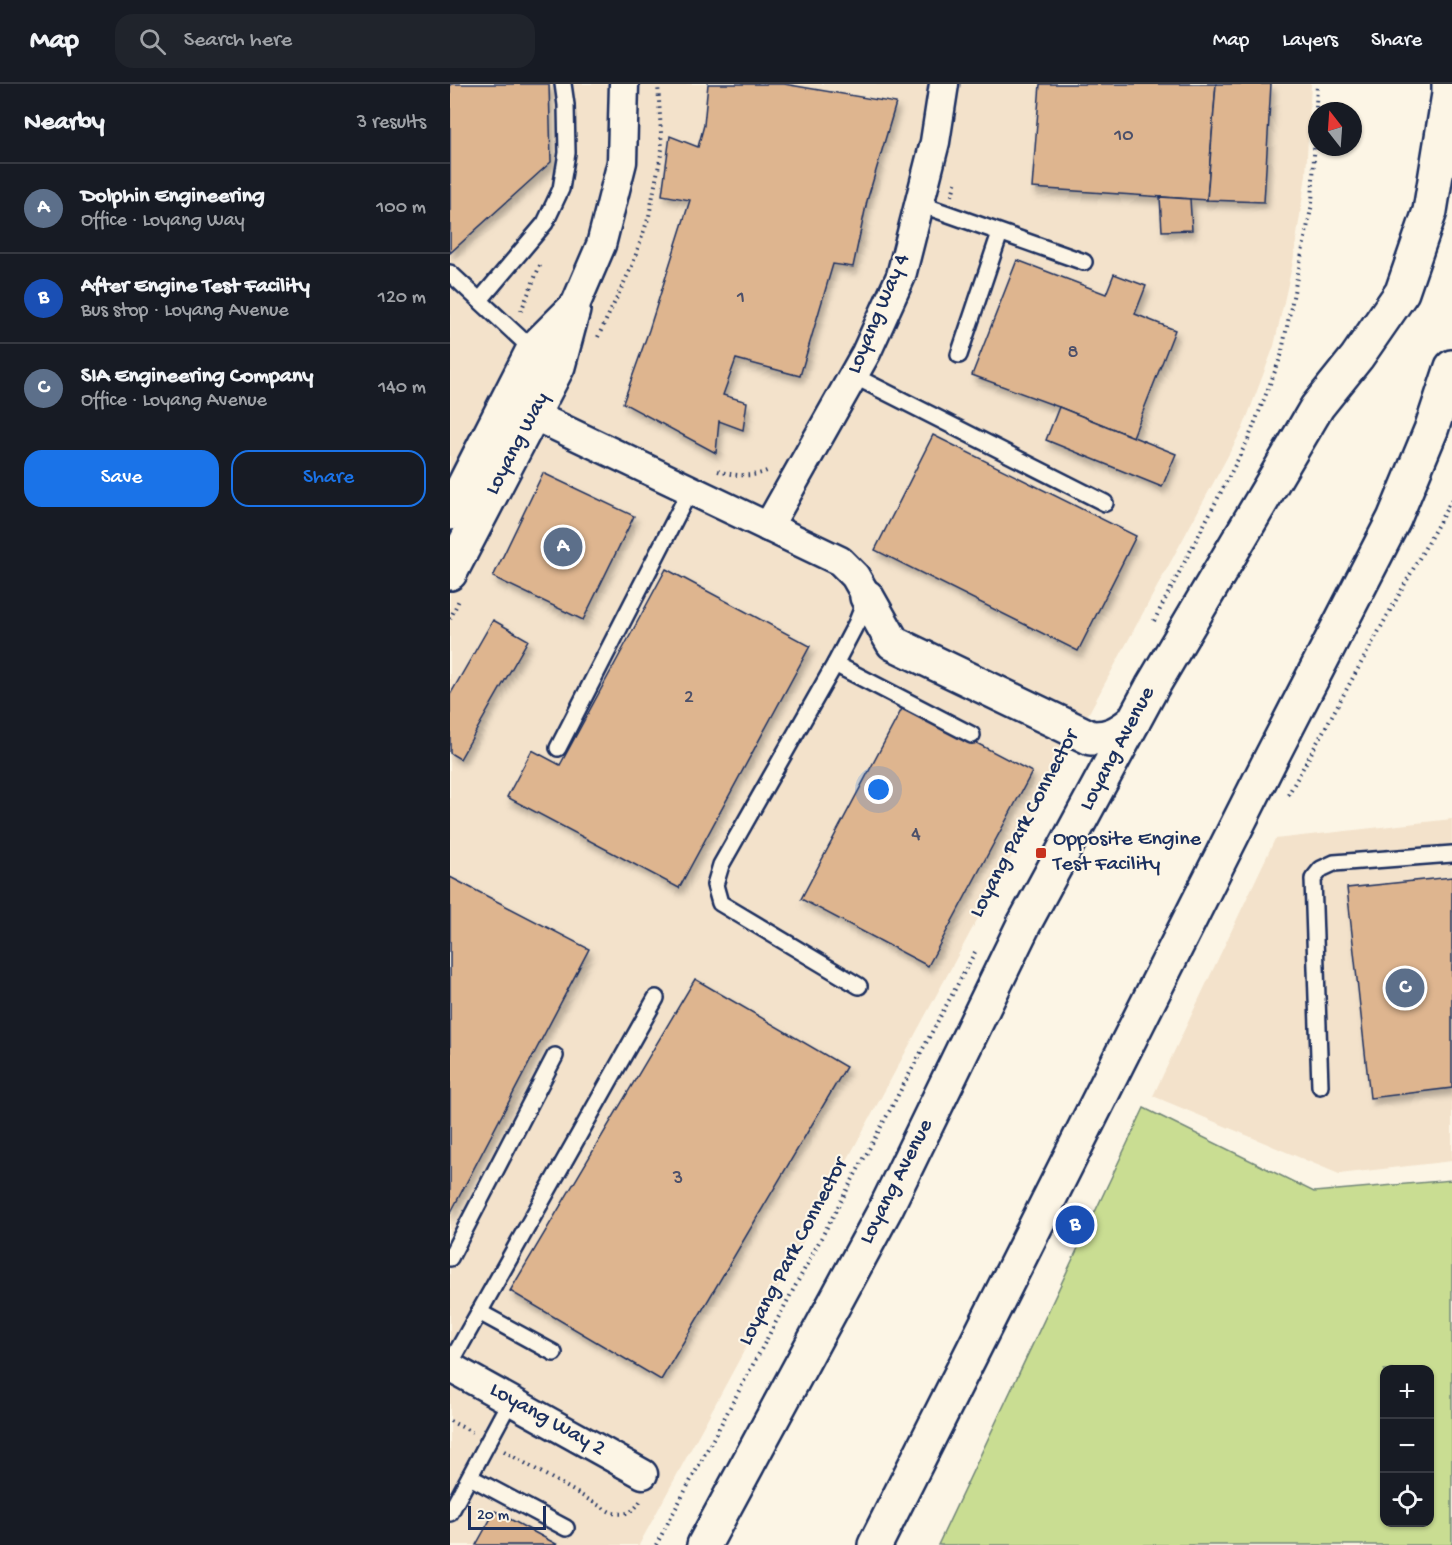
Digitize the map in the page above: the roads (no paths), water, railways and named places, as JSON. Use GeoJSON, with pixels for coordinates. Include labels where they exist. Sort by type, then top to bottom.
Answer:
{"type":"FeatureCollection","features":[{"type":"Feature","properties":{"kind":"main road","name":"Loyang Avenue"},"geometry":{"type":"LineString","coordinates":[[705,1545],[886,1208],[1024,924],[1133,722],[1317,407],[1357,357],[1402,292],[1430,211],[1449,84]]}},
{"type":"Feature","properties":{"kind":"main road","name":"Loyang Way"},"geometry":{"type":"LineString","coordinates":[[450,513],[529,358],[573,310]]}},
{"type":"Feature","properties":{"kind":"main road","name":"Loyang Way"},"geometry":{"type":"LineString","coordinates":[[450,573],[558,366],[573,310]]}},
{"type":"Feature","properties":{"kind":"main road"},"geometry":{"type":"LineString","coordinates":[[494,428],[507,420],[532,415],[525,400],[529,358]]}},
{"type":"Feature","properties":{"kind":"main road"},"geometry":{"type":"LineString","coordinates":[[875,1545],[1266,768],[1394,519],[1431,430],[1452,367]]}},
{"type":"Feature","properties":{"kind":"main road"},"geometry":{"type":"LineString","coordinates":[[867,597],[893,643],[1090,738],[1117,734],[1133,722]]}},
{"type":"Feature","properties":{"kind":"street","name":"Loyang Way"},"geometry":{"type":"LineString","coordinates":[[573,310],[602,245],[622,162],[624,84]]}},
{"type":"Feature","properties":{"kind":"street","name":"Loyang Way 4"},"geometry":{"type":"LineString","coordinates":[[768,527],[854,376],[901,276],[935,142],[944,84]]}},
{"type":"Feature","properties":{"kind":"street"},"geometry":{"type":"LineString","coordinates":[[532,415],[840,561],[855,576],[867,597]]}},
{"type":"Feature","properties":{"kind":"street","name":"Loyang Way 2"},"geometry":{"type":"LineString","coordinates":[[450,1365],[644,1474]]}},
{"type":"Feature","properties":{"kind":"lane"},"geometry":{"type":"LineString","coordinates":[[480,300],[545,223],[561,189],[567,153],[563,84]]}},
{"type":"Feature","properties":{"kind":"lane"},"geometry":{"type":"LineString","coordinates":[[920,204],[1084,262]]}},
{"type":"Feature","properties":{"kind":"lane"},"geometry":{"type":"LineString","coordinates":[[959,355],[1000,232]]}},
{"type":"Feature","properties":{"kind":"lane"},"geometry":{"type":"LineString","coordinates":[[450,273],[480,300],[529,358]]}},
{"type":"Feature","properties":{"kind":"lane"},"geometry":{"type":"LineString","coordinates":[[854,376],[1105,503]]}},
{"type":"Feature","properties":{"kind":"lane"},"geometry":{"type":"LineString","coordinates":[[558,748],[690,490]]}},
{"type":"Feature","properties":{"kind":"lane"},"geometry":{"type":"LineString","coordinates":[[859,986],[720,903],[715,885],[721,865],[835,664],[867,597]]}},
{"type":"Feature","properties":{"kind":"lane"},"geometry":{"type":"LineString","coordinates":[[835,664],[972,735]]}},
{"type":"Feature","properties":{"kind":"lane"},"geometry":{"type":"LineString","coordinates":[[1320,1086],[1313,879],[1322,869],[1334,863],[1452,854]]}},
{"type":"Feature","properties":{"kind":"lane"},"geometry":{"type":"LineString","coordinates":[[450,1365],[656,998]]}},
{"type":"Feature","properties":{"kind":"lane"},"geometry":{"type":"LineString","coordinates":[[450,1258],[555,1056]]}},
{"type":"Feature","properties":{"kind":"lane"},"geometry":{"type":"LineString","coordinates":[[479,1312],[554,1353]]}},
{"type":"Feature","properties":{"kind":"lane"},"geometry":{"type":"LineString","coordinates":[[450,1513],[511,1399]]}},
{"type":"Feature","properties":{"kind":"lane"},"geometry":{"type":"LineString","coordinates":[[470,1477],[566,1527]]}},
{"type":"Feature","properties":{"kind":"place","name":"Dolphin Engineering"},"geometry":{"type":"Point","coordinates":[563,547]}},
{"type":"Feature","properties":{"kind":"place","name":"Opposite Engine Test Facility"},"geometry":{"type":"Point","coordinates":[1041,853]}},
{"type":"Feature","properties":{"kind":"place","name":"SIA Engineering Company"},"geometry":{"type":"Point","coordinates":[1405,988]}},
{"type":"Feature","properties":{"kind":"place","name":"After Engine Test Facility"},"geometry":{"type":"Point","coordinates":[1075,1225]}}]}
